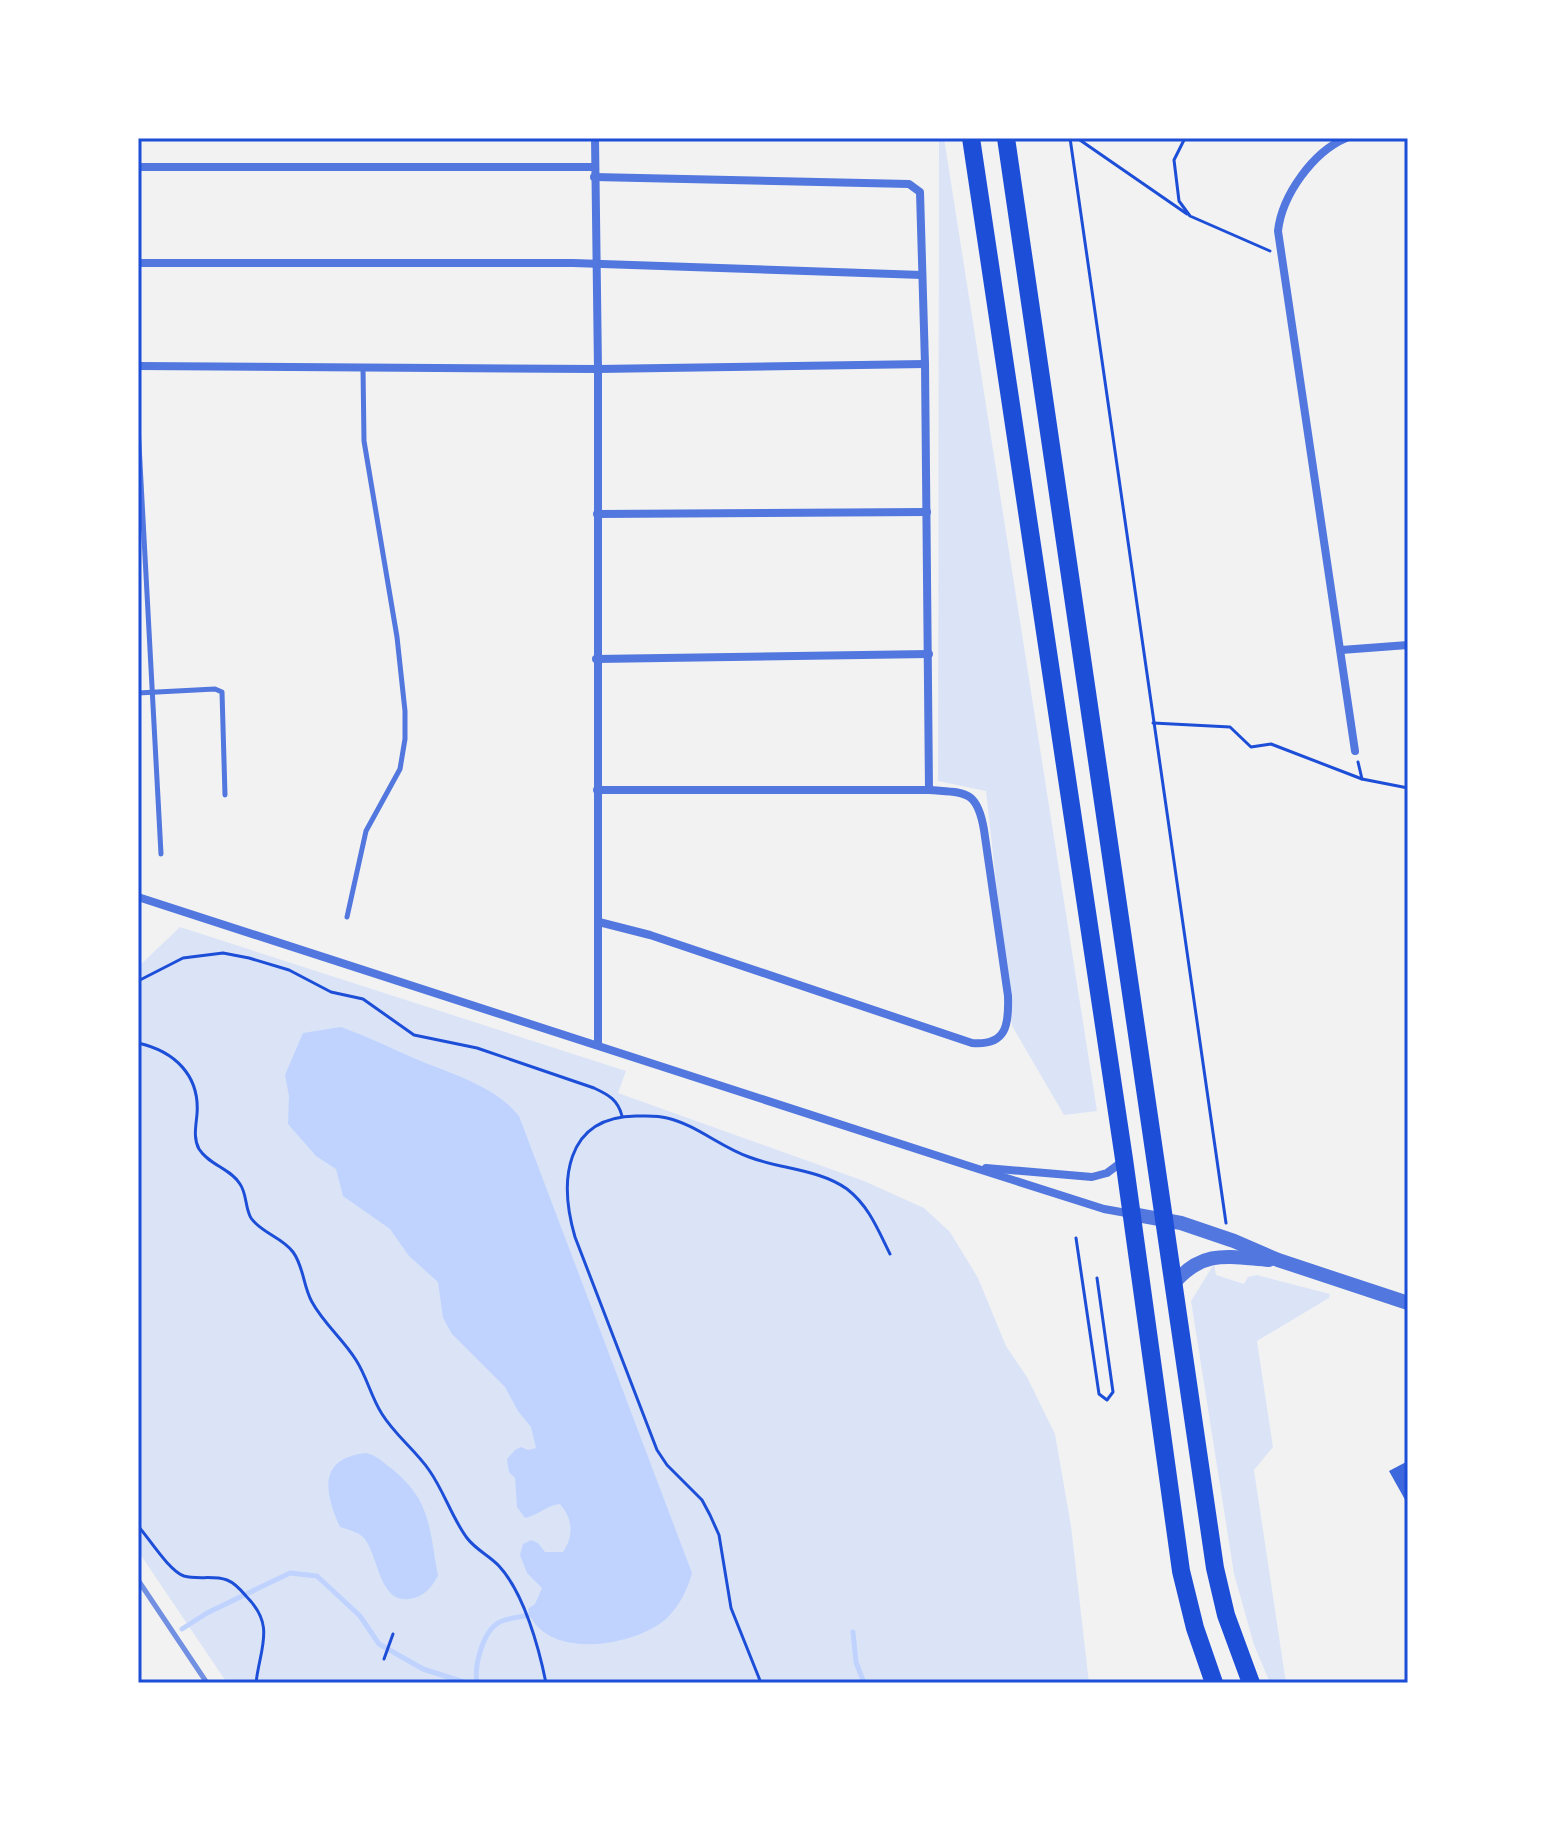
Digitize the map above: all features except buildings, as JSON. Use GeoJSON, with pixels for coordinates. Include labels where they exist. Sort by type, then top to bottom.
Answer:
{"type":"FeatureCollection","features":[{"type":"Feature","properties":{"kind":"highway"},"geometry":{"type":"LineString","coordinates":[[971,138],[1124,1159],[1181,1571],[1195,1628],[1214,1683]]}},
{"type":"Feature","properties":{"kind":"highway"},"geometry":{"type":"LineString","coordinates":[[1006,138],[1215,1568],[1230,1630],[1251,1683]]}},
{"type":"Feature","properties":{"kind":"street"},"geometry":{"type":"LineString","coordinates":[[595,138],[598,1045]]}},
{"type":"Feature","properties":{"kind":"street"},"geometry":{"type":"LineString","coordinates":[[1346,138],[1322,153],[1283,205],[1278,231],[1355,751]]}},
{"type":"Feature","properties":{"kind":"street"},"geometry":{"type":"LineString","coordinates":[[138,167],[594,167]]}},
{"type":"Feature","properties":{"kind":"street"},"geometry":{"type":"LineString","coordinates":[[594,177],[909,184],[920,192],[925,364],[929,790]]}},
{"type":"Feature","properties":{"kind":"street"},"geometry":{"type":"LineString","coordinates":[[138,263],[597,264],[922,275]]}},
{"type":"Feature","properties":{"kind":"street"},"geometry":{"type":"LineString","coordinates":[[138,366],[598,369],[925,364]]}},
{"type":"Feature","properties":{"kind":"street"},"geometry":{"type":"LineString","coordinates":[[597,514],[927,512]]}},
{"type":"Feature","properties":{"kind":"street"},"geometry":{"type":"LineString","coordinates":[[1341,650],[1408,645]]}},
{"type":"Feature","properties":{"kind":"street"},"geometry":{"type":"LineString","coordinates":[[596,659],[929,654]]}},
{"type":"Feature","properties":{"kind":"street"},"geometry":{"type":"LineString","coordinates":[[597,790],[929,790],[965,793],[980,809],[1008,996],[1008,1021],[1001,1036],[993,1041],[972,1043],[637,931],[599,922]]}},
{"type":"Feature","properties":{"kind":"street"},"geometry":{"type":"LineString","coordinates":[[138,897],[1104,1209],[1166,1221],[1228,1239],[1278,1260],[1408,1303]]}},
{"type":"Feature","properties":{"kind":"street"},"geometry":{"type":"LineString","coordinates":[[969,1166],[1082,1178],[1107,1173],[1124,1159]]}},
{"type":"Feature","properties":{"kind":"street"},"geometry":{"type":"LineString","coordinates":[[1175,1282],[1187,1267],[1214,1257],[1278,1260]]}},
{"type":"Feature","properties":{"kind":"lane"},"geometry":{"type":"LineString","coordinates":[[347,917],[366,831],[400,769],[405,739],[397,637],[364,441],[363,367]]}},
{"type":"Feature","properties":{"kind":"lane"},"geometry":{"type":"LineString","coordinates":[[138,426],[161,854]]}},
{"type":"Feature","properties":{"kind":"lane"},"geometry":{"type":"LineString","coordinates":[[138,693],[215,689],[222,692],[225,795]]}},
{"type":"Feature","properties":{"kind":"path"},"geometry":{"type":"LineString","coordinates":[[1070,138],[1228,1239]]}},
{"type":"Feature","properties":{"kind":"path"},"geometry":{"type":"LineString","coordinates":[[1077,138],[1190,216],[1266,251],[1281,250]]}},
{"type":"Feature","properties":{"kind":"path"},"geometry":{"type":"LineString","coordinates":[[1185,138],[1174,160],[1179,201],[1190,216]]}},
{"type":"Feature","properties":{"kind":"path"},"geometry":{"type":"LineString","coordinates":[[1153,723],[1230,727],[1251,747],[1271,744],[1362,779],[1408,788]]}},
{"type":"Feature","properties":{"kind":"path"},"geometry":{"type":"LineString","coordinates":[[1355,751],[1362,779]]}},
{"type":"Feature","properties":{"kind":"path"},"geometry":{"type":"LineString","coordinates":[[138,981],[162,966],[183,958],[223,953],[249,958],[289,970],[331,992],[363,999],[414,1035],[477,1048],[594,1088],[619,1104],[622,1116]]}},
{"type":"Feature","properties":{"kind":"path"},"geometry":{"type":"LineString","coordinates":[[138,1043],[164,1051],[180,1063],[193,1080],[197,1099],[195,1137],[198,1148],[242,1185],[250,1217],[288,1244],[296,1256],[310,1299],[358,1363],[384,1417],[427,1467],[467,1538],[499,1566],[524,1608],[546,1680]]}},
{"type":"Feature","properties":{"kind":"path"},"geometry":{"type":"LineString","coordinates":[[761,1683],[731,1608],[719,1535],[702,1500],[667,1465],[657,1450],[568,1214],[568,1179],[578,1143],[587,1130],[600,1122],[622,1116],[664,1117],[686,1124],[751,1159],[819,1176],[843,1187],[861,1201],[890,1254]]}},
{"type":"Feature","properties":{"kind":"path"},"geometry":{"type":"LineString","coordinates":[[1076,1238],[1099,1394],[1107,1400],[1113,1392],[1097,1278]]}},
{"type":"Feature","properties":{"kind":"path"},"geometry":{"type":"LineString","coordinates":[[138,1526],[168,1563],[184,1576],[211,1576],[229,1581],[255,1605],[264,1629],[265,1642],[256,1683]]}},
{"type":"Feature","properties":{"kind":"path"},"geometry":{"type":"LineString","coordinates":[[384,1659],[393,1634]]}},
{"type":"Feature","properties":{"kind":"shaded area"},"geometry":{"type":"Polygon","coordinates":[[[939,138],[944,138],[1097,1111],[1064,1115],[1012,1026],[986,791],[938,781],[939,138]]]}},
{"type":"Feature","properties":{"kind":"shaded area"},"geometry":{"type":"Polygon","coordinates":[[[180,927],[626,1071],[618,1093],[864,1181],[924,1208],[950,1232],[978,1278],[1006,1346],[1027,1377],[1055,1434],[1071,1526],[1089,1683],[227,1683],[138,1551],[138,967],[180,927]]]}},
{"type":"Feature","properties":{"kind":"shaded area"},"geometry":{"type":"Polygon","coordinates":[[[1214,1264],[1216,1275],[1244,1284],[1248,1277],[1257,1275],[1330,1294],[1329,1298],[1257,1341],[1273,1447],[1254,1470],[1286,1683],[1270,1683],[1254,1645],[1234,1574],[1191,1301],[1214,1264]]]}},
{"type":"Feature","properties":{"kind":"water"},"geometry":{"type":"Polygon","coordinates":[[[341,1027],[485,1088],[519,1116],[692,1573],[676,1608],[653,1628],[613,1642],[570,1643],[551,1637],[537,1626],[528,1609],[535,1604],[542,1588],[527,1573],[520,1555],[523,1544],[531,1540],[545,1552],[563,1552],[570,1528],[568,1516],[560,1504],[525,1518],[517,1507],[515,1478],[509,1472],[507,1459],[521,1447],[528,1450],[536,1448],[531,1427],[505,1387],[452,1334],[443,1318],[438,1282],[409,1256],[390,1229],[343,1196],[336,1169],[316,1156],[288,1124],[289,1096],[285,1075],[303,1033],[341,1027]]]}},
{"type":"Feature","properties":{"kind":"water"},"geometry":{"type":"Polygon","coordinates":[[[366,1453],[402,1478],[413,1490],[426,1515],[438,1576],[426,1591],[414,1598],[399,1598],[391,1593],[363,1537],[340,1527],[335,1514],[329,1490],[332,1469],[350,1456],[366,1453]]]}},
{"type":"Feature","properties":{"kind":"waterway"},"geometry":{"type":"LineString","coordinates":[[182,1629],[207,1613],[290,1573],[317,1576],[360,1616],[379,1644],[423,1669],[467,1683]]}},
{"type":"Feature","properties":{"kind":"waterway"},"geometry":{"type":"LineString","coordinates":[[477,1683],[480,1651],[492,1628],[505,1620],[530,1615]]}},
{"type":"Feature","properties":{"kind":"waterway"},"geometry":{"type":"LineString","coordinates":[[853,1632],[856,1662],[864,1683]]}},
{"type":"Feature","properties":{"kind":"railway"},"geometry":{"type":"LineString","coordinates":[[138,1580],[207,1683]]}}]}
